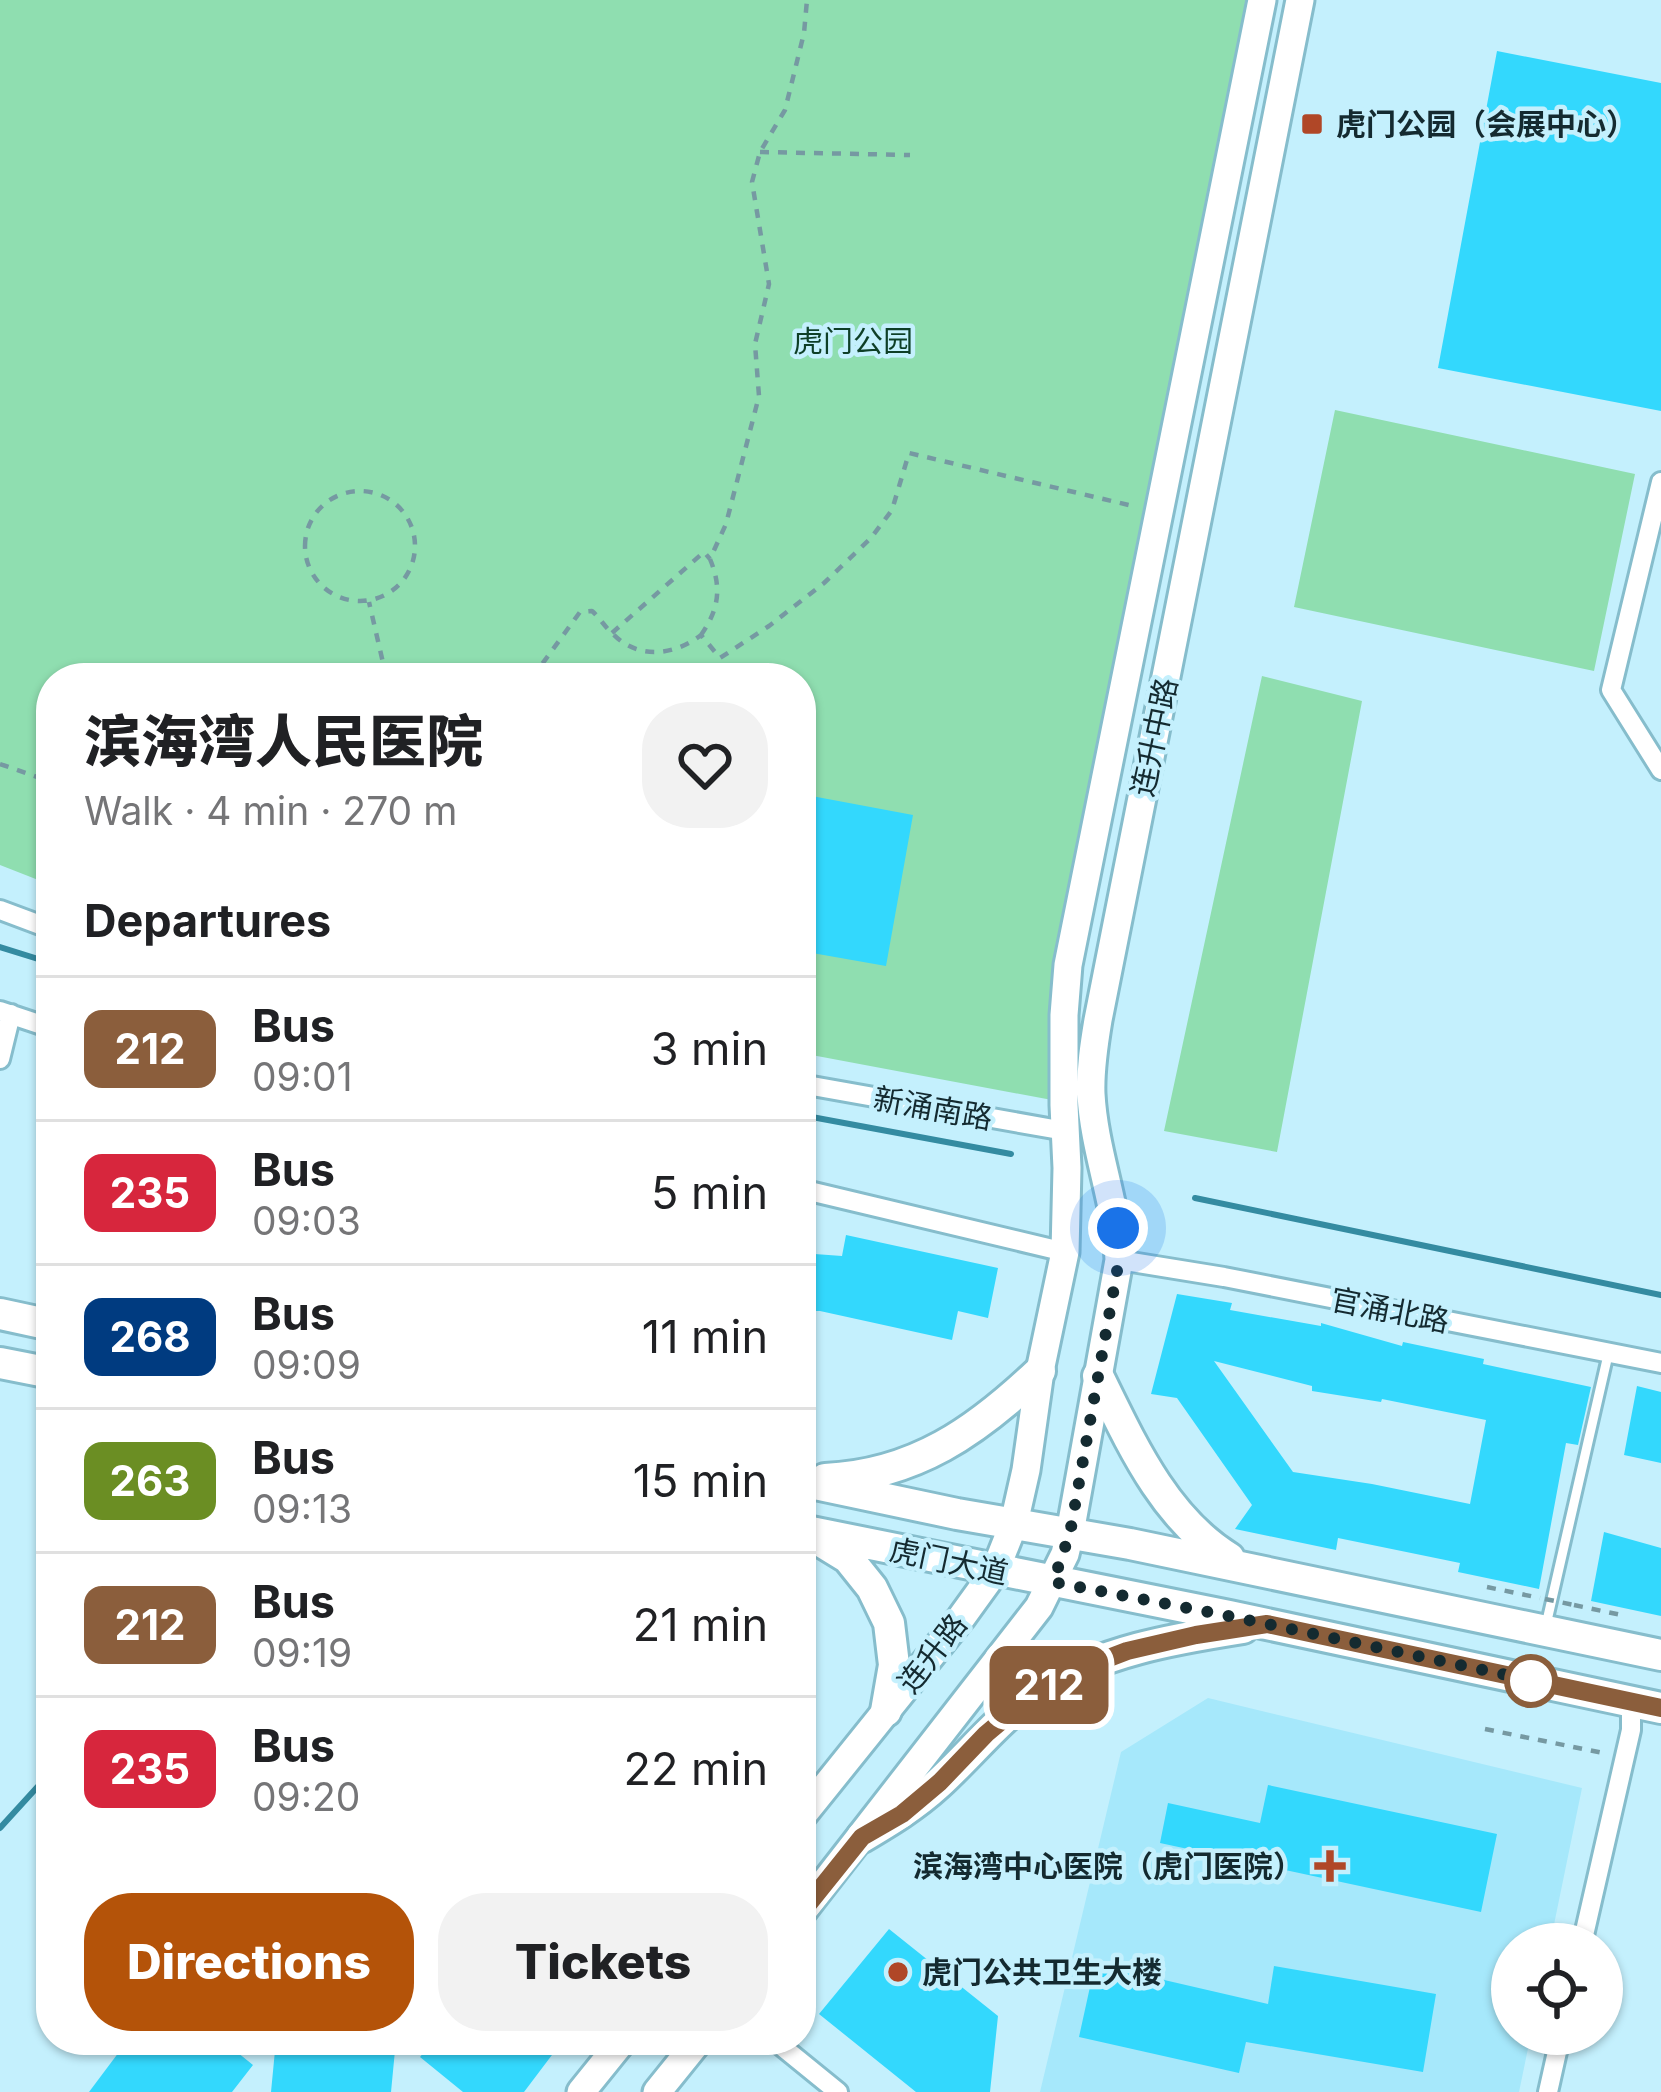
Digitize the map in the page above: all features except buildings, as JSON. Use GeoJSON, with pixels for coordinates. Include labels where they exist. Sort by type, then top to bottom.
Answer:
{"type":"FeatureCollection","features":[{"type":"Feature","properties":{"kind":"main road","name":"连升中路"},"geometry":{"type":"LineString","coordinates":[[1027,1470],[1040,1371],[1065,1252],[1068,965],[1262,0]]}},
{"type":"Feature","properties":{"kind":"main road","name":"连升中路"},"geometry":{"type":"LineString","coordinates":[[1080,1477],[1119,1260],[1118,1228],[1091,1096],[1092,1060],[1300,0]]}},
{"type":"Feature","properties":{"kind":"main road"},"geometry":{"type":"LineString","coordinates":[[0,1315],[36,1322]]}},
{"type":"Feature","properties":{"kind":"main road"},"geometry":{"type":"LineString","coordinates":[[0,1363],[36,1370]]}},
{"type":"Feature","properties":{"kind":"main road"},"geometry":{"type":"LineString","coordinates":[[816,1480],[851,1478],[903,1464],[950,1443],[995,1413],[1040,1371]]}},
{"type":"Feature","properties":{"kind":"main road"},"geometry":{"type":"LineString","coordinates":[[1098,1376],[1168,1503],[1206,1544],[1245,1568]]}},
{"type":"Feature","properties":{"kind":"main road","name":"连升路"},"geometry":{"type":"LineString","coordinates":[[816,1798],[995,1571],[1014,1523],[1027,1470]]}},
{"type":"Feature","properties":{"kind":"main road","name":"连升路"},"geometry":{"type":"LineString","coordinates":[[816,1894],[1017,1637],[1053,1582],[1070,1533],[1080,1477]]}},
{"type":"Feature","properties":{"kind":"main road","name":"虎门大道"},"geometry":{"type":"LineString","coordinates":[[816,1484],[1245,1568],[1545,1615],[1661,1655]]}},
{"type":"Feature","properties":{"kind":"main road","name":"虎门大道"},"geometry":{"type":"LineString","coordinates":[[816,1533],[1646,1705]]}},
{"type":"Feature","properties":{"kind":"main road"},"geometry":{"type":"LineString","coordinates":[[816,1539],[848,1558],[872,1588],[889,1623],[894,1665],[886,1711]]}},
{"type":"Feature","properties":{"kind":"main road"},"geometry":{"type":"LineString","coordinates":[[862,1837],[902,1814],[1038,1690],[1127,1651],[1267,1624]]}},
{"type":"Feature","properties":{"kind":"main road"},"geometry":{"type":"LineString","coordinates":[[581,2092],[611,2055]]}},
{"type":"Feature","properties":{"kind":"main road"},"geometry":{"type":"LineString","coordinates":[[657,2092],[687,2055]]}},
{"type":"Feature","properties":{"kind":"street"},"geometry":{"type":"LineString","coordinates":[[1661,482],[1611,690],[1661,770]]}},
{"type":"Feature","properties":{"kind":"street"},"geometry":{"type":"LineString","coordinates":[[0,910],[36,923]]}},
{"type":"Feature","properties":{"kind":"street"},"geometry":{"type":"LineString","coordinates":[[0,1059],[5,1012],[36,1023]]}},
{"type":"Feature","properties":{"kind":"street","name":"新涌南路"},"geometry":{"type":"LineString","coordinates":[[816,1087],[1065,1131]]}},
{"type":"Feature","properties":{"kind":"street"},"geometry":{"type":"LineString","coordinates":[[816,1194],[1065,1252]]}},
{"type":"Feature","properties":{"kind":"street","name":"官涌北路"},"geometry":{"type":"LineString","coordinates":[[1119,1260],[1661,1363]]}},
{"type":"Feature","properties":{"kind":"street"},"geometry":{"type":"LineString","coordinates":[[1587,1923],[1631,1730],[1646,1705]]}},
{"type":"Feature","properties":{"kind":"street"},"geometry":{"type":"LineString","coordinates":[[792,2055],[838,2092]]}},
{"type":"Feature","properties":{"kind":"street"},"geometry":{"type":"LineString","coordinates":[[1548,2092],[1556,2055]]}},
{"type":"Feature","properties":{"kind":"lane"},"geometry":{"type":"LineString","coordinates":[[1545,1615],[1609,1354]]}},
{"type":"Feature","properties":{"kind":"path"},"geometry":{"type":"LineString","coordinates":[[710,559],[727,524],[758,396],[755,344],[769,284],[752,182],[760,152],[784,110],[804,33],[807,0]]}},
{"type":"Feature","properties":{"kind":"path"},"geometry":{"type":"LineString","coordinates":[[760,152],[910,155]]}},
{"type":"Feature","properties":{"kind":"path"},"geometry":{"type":"LineString","coordinates":[[701,635],[720,658],[824,584],[892,511],[909,453],[1137,506]]}},
{"type":"Feature","properties":{"kind":"path"},"geometry":{"type":"LineString","coordinates":[[355,491],[389,499],[411,526],[415,544],[406,578],[393,591],[369,602],[338,598],[322,587],[304,554],[311,518],[338,495],[355,491]]}},
{"type":"Feature","properties":{"kind":"path"},"geometry":{"type":"LineString","coordinates":[[543,663],[580,612],[592,611],[612,633],[625,645],[650,653],[690,644],[714,615],[719,596],[710,559],[704,552],[612,633]]}},
{"type":"Feature","properties":{"kind":"path"},"geometry":{"type":"LineString","coordinates":[[369,602],[383,663]]}},
{"type":"Feature","properties":{"kind":"path"},"geometry":{"type":"LineString","coordinates":[[0,764],[36,777]]}},
{"type":"Feature","properties":{"kind":"path"},"geometry":{"type":"LineString","coordinates":[[1487,1587],[1545,1615],[1574,1605],[1626,1616]]}},
{"type":"Feature","properties":{"kind":"path"},"geometry":{"type":"LineString","coordinates":[[1485,1730],[1603,1754]]}},
{"type":"Feature","properties":{"kind":"shaded area","name":"滨海湾中心医院（虎门医院）"},"geometry":{"type":"Polygon","coordinates":[[[1208,1698],[1582,1788],[1554,1923],[1491,1923],[1491,2055],[1527,2055],[1519,2092],[1040,2092],[1121,1752],[1208,1698]]]}},
{"type":"Feature","properties":{"kind":"green space","name":"虎门公园"},"geometry":{"type":"Polygon","coordinates":[[[0,0],[1268,0],[1052,1100],[816,1056],[816,663],[36,663],[36,879],[0,865],[0,0]]]}},
{"type":"Feature","properties":{"kind":"green space"},"geometry":{"type":"Polygon","coordinates":[[[1335,410],[1635,474],[1594,671],[1294,607],[1335,410]]]}},
{"type":"Feature","properties":{"kind":"green space"},"geometry":{"type":"Polygon","coordinates":[[[1262,676],[1362,701],[1277,1152],[1164,1131],[1262,676]]]}},
{"type":"Feature","properties":{"kind":"waterway"},"geometry":{"type":"LineString","coordinates":[[0,947],[36,958]]}},
{"type":"Feature","properties":{"kind":"waterway"},"geometry":{"type":"LineString","coordinates":[[816,1118],[1011,1154]]}},
{"type":"Feature","properties":{"kind":"waterway"},"geometry":{"type":"LineString","coordinates":[[1195,1198],[1661,1295]]}},
{"type":"Feature","properties":{"kind":"waterway"},"geometry":{"type":"LineString","coordinates":[[0,1828],[36,1788]]}},
{"type":"Feature","properties":{"kind":"bus line","name":"212"},"geometry":{"type":"LineString","coordinates":[[816,1894],[862,1837],[902,1814],[1038,1690],[1127,1651],[1196,1635],[1267,1624],[1661,1708]]}},
{"type":"Feature","properties":{"kind":"place","name":"虎门公园（会展中心）"},"geometry":{"type":"Point","coordinates":[1312,124]}},
{"type":"Feature","properties":{"kind":"place","name":"滨海湾中心医院（虎门医院）"},"geometry":{"type":"Point","coordinates":[1330,1866]}},
{"type":"Feature","properties":{"kind":"place","name":"虎门公共卫生大楼"},"geometry":{"type":"Point","coordinates":[898,1972]}},
{"type":"Feature","properties":{"kind":"route"},"geometry":{"type":"LineString","coordinates":[[1118,1228],[1119,1260],[1070,1533],[1053,1582],[1540,1682],[1531,1681]]}}]}
